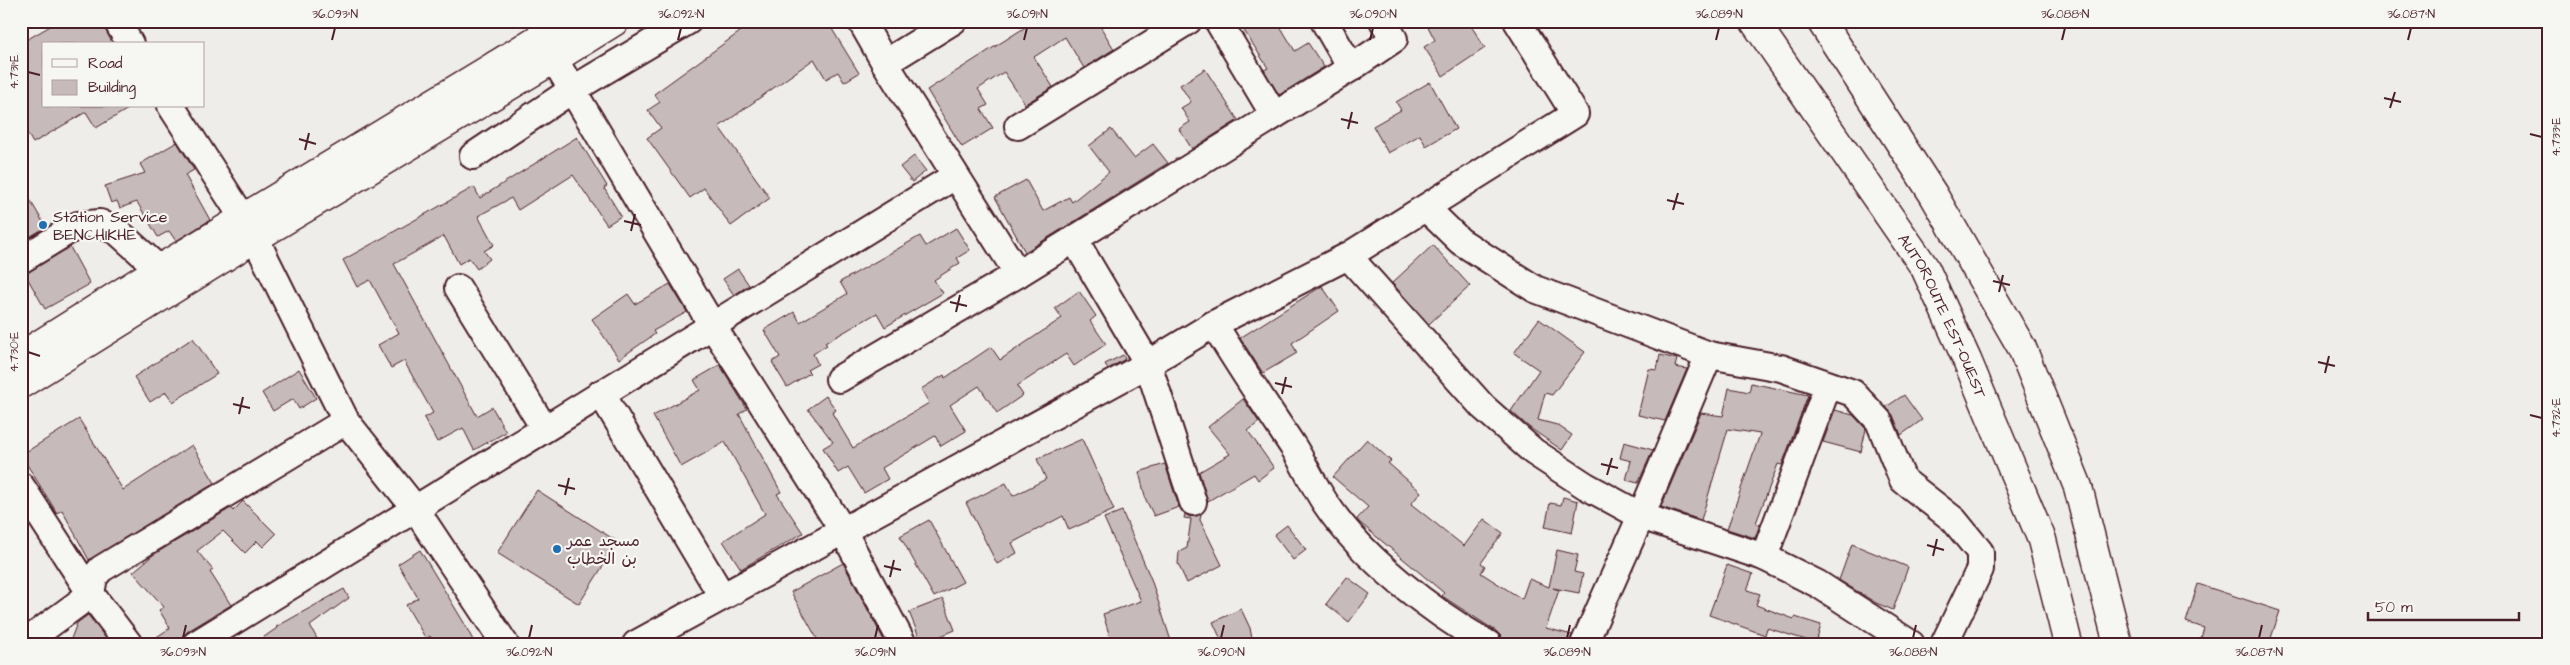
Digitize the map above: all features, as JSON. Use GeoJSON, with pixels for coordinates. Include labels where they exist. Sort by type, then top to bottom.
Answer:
{"type":"FeatureCollection","features":[{"type":"Feature","properties":{"kind":"main road"},"geometry":{"type":"LineString","coordinates":[[24,362],[159,269],[249,228],[496,65],[567,21]]}},
{"type":"Feature","properties":{"kind":"main road"},"geometry":{"type":"LineString","coordinates":[[24,362],[249,228],[554,58],[615,21]]}},
{"type":"Feature","properties":{"kind":"main road","name":"AUTOROUTE EST-OUEST"},"geometry":{"type":"LineString","coordinates":[[1754,21],[1925,268],[1967,360],[2042,540],[2068,644]]}},
{"type":"Feature","properties":{"kind":"main road"},"geometry":{"type":"LineString","coordinates":[[1821,21],[1933,194],[2022,348],[2078,487],[2118,644]]}},
{"type":"Feature","properties":{"kind":"street"},"geometry":{"type":"LineString","coordinates":[[117,21],[129,42]]}},
{"type":"Feature","properties":{"kind":"street"},"geometry":{"type":"LineString","coordinates":[[472,156],[572,90],[688,21]]}},
{"type":"Feature","properties":{"kind":"street"},"geometry":{"type":"LineString","coordinates":[[861,21],[955,176],[1018,274]]}},
{"type":"Feature","properties":{"kind":"street"},"geometry":{"type":"LineString","coordinates":[[885,63],[953,21]]}},
{"type":"Feature","properties":{"kind":"street"},"geometry":{"type":"LineString","coordinates":[[1018,126],[1188,21]]}},
{"type":"Feature","properties":{"kind":"street"},"geometry":{"type":"LineString","coordinates":[[1218,21],[1274,115]]}},
{"type":"Feature","properties":{"kind":"street"},"geometry":{"type":"LineString","coordinates":[[1324,21],[1350,68]]}},
{"type":"Feature","properties":{"kind":"street"},"geometry":{"type":"LineString","coordinates":[[838,379],[1018,274],[1350,68],[1394,39],[1383,21]]}},
{"type":"Feature","properties":{"kind":"street"},"geometry":{"type":"LineString","coordinates":[[636,644],[842,529],[1148,364],[1214,324],[1348,256],[1575,114],[1517,21]]}},
{"type":"Feature","properties":{"kind":"street"},"geometry":{"type":"LineString","coordinates":[[554,58],[712,325],[842,529],[903,644]]}},
{"type":"Feature","properties":{"kind":"street"},"geometry":{"type":"LineString","coordinates":[[172,108],[249,228],[346,421],[414,507],[505,644]]}},
{"type":"Feature","properties":{"kind":"street"},"geometry":{"type":"LineString","coordinates":[[196,644],[414,507],[955,176]]}},
{"type":"Feature","properties":{"kind":"street"},"geometry":{"type":"LineString","coordinates":[[1426,208],[1460,241],[1535,289],[1708,355],[1781,368],[1853,393],[1879,421],[1903,480],[1954,520],[1980,552],[1980,569],[1944,644]]}},
{"type":"Feature","properties":{"kind":"street"},"geometry":{"type":"LineString","coordinates":[[21,260],[78,225],[100,223],[118,232],[159,269]]}},
{"type":"Feature","properties":{"kind":"street"},"geometry":{"type":"LineString","coordinates":[[1074,239],[1148,364],[1193,502]]}},
{"type":"Feature","properties":{"kind":"street"},"geometry":{"type":"LineString","coordinates":[[1348,256],[1483,407],[1534,452],[1586,486],[1641,516],[1764,557],[1818,584],[1912,644]]}},
{"type":"Feature","properties":{"kind":"street"},"geometry":{"type":"LineString","coordinates":[[458,288],[544,428]]}},
{"type":"Feature","properties":{"kind":"street"},"geometry":{"type":"LineString","coordinates":[[1214,324],[1252,388],[1294,449],[1326,505],[1388,571],[1449,621],[1488,644]]}},
{"type":"Feature","properties":{"kind":"street"},"geometry":{"type":"LineString","coordinates":[[1584,644],[1641,516],[1708,355]]}},
{"type":"Feature","properties":{"kind":"street"},"geometry":{"type":"LineString","coordinates":[[1764,557],[1828,385]]}},
{"type":"Feature","properties":{"kind":"street"},"geometry":{"type":"LineString","coordinates":[[600,393],[722,596]]}},
{"type":"Feature","properties":{"kind":"street"},"geometry":{"type":"LineString","coordinates":[[23,644],[90,594],[94,577],[100,569],[346,421]]}},
{"type":"Feature","properties":{"kind":"street"},"geometry":{"type":"LineString","coordinates":[[21,486],[90,594],[129,644]]}},
{"type":"Feature","properties":{"kind":"building"},"geometry":{"type":"Polygon","coordinates":[[[59,21],[101,21],[112,42],[42,42],[42,108],[130,108],[96,128],[86,112],[33,143],[21,123],[21,43],[59,21]]]}},
{"type":"Feature","properties":{"kind":"building"},"geometry":{"type":"Polygon","coordinates":[[[755,21],[827,21],[859,73],[844,82],[838,72],[826,79],[814,59],[719,127],[770,198],[731,226],[704,188],[690,198],[647,138],[661,128],[648,110],[660,102],[654,94],[755,21]]]}},
{"type":"Feature","properties":{"kind":"building"},"geometry":{"type":"Polygon","coordinates":[[[1035,21],[1097,21],[1114,49],[1084,68],[1065,37],[1034,57],[1053,87],[1025,104],[1004,72],[978,89],[988,105],[981,109],[993,128],[962,147],[927,90],[1035,21]]]}},
{"type":"Feature","properties":{"kind":"building"},"geometry":{"type":"Polygon","coordinates":[[[1238,21],[1277,21],[1295,51],[1308,43],[1324,67],[1279,95],[1264,70],[1268,68],[1238,21]]]}},
{"type":"Feature","properties":{"kind":"building"},"geometry":{"type":"Polygon","coordinates":[[[1425,21],[1468,21],[1485,48],[1443,76],[1424,47],[1435,40],[1425,21]]]}},
{"type":"Feature","properties":{"kind":"building"},"geometry":{"type":"Polygon","coordinates":[[[1205,69],[1238,120],[1192,149],[1179,129],[1190,122],[1181,108],[1191,102],[1180,85],[1205,69]]]}},
{"type":"Feature","properties":{"kind":"building"},"geometry":{"type":"Polygon","coordinates":[[[1430,82],[1456,129],[1426,146],[1420,135],[1388,153],[1373,126],[1401,110],[1396,102],[1430,82]]]}},
{"type":"Feature","properties":{"kind":"building"},"geometry":{"type":"Polygon","coordinates":[[[1111,129],[1134,158],[1153,144],[1168,163],[1025,252],[995,197],[1026,180],[1043,211],[1069,197],[1072,202],[1109,172],[1089,146],[1111,129]]]}},
{"type":"Feature","properties":{"kind":"building"},"geometry":{"type":"Polygon","coordinates":[[[577,137],[607,186],[604,188],[621,216],[607,225],[573,175],[518,210],[511,198],[478,216],[494,245],[484,251],[490,259],[477,269],[469,258],[459,264],[444,236],[394,264],[477,416],[492,407],[506,432],[474,450],[463,428],[437,442],[424,418],[433,413],[404,361],[391,368],[378,345],[399,333],[370,280],[357,287],[343,260],[474,187],[480,198],[577,137]]]}},
{"type":"Feature","properties":{"kind":"building"},"geometry":{"type":"Polygon","coordinates":[[[177,142],[194,170],[185,175],[210,220],[176,241],[169,231],[158,237],[137,202],[120,208],[117,201],[111,203],[105,186],[145,173],[140,164],[177,142]]]}},
{"type":"Feature","properties":{"kind":"building"},"geometry":{"type":"Polygon","coordinates":[[[914,156],[926,171],[912,182],[900,167],[914,156]]]}},
{"type":"Feature","properties":{"kind":"building"},"geometry":{"type":"Polygon","coordinates":[[[21,185],[46,227],[21,242],[21,185]]]}},
{"type":"Feature","properties":{"kind":"building"},"geometry":{"type":"Polygon","coordinates":[[[956,228],[970,250],[957,258],[960,263],[934,280],[943,293],[885,327],[877,313],[825,343],[827,345],[813,354],[818,364],[807,370],[810,373],[787,387],[772,362],[780,357],[764,330],[794,312],[800,322],[847,294],[840,282],[920,236],[926,246],[956,228]]]}},
{"type":"Feature","properties":{"kind":"building"},"geometry":{"type":"Polygon","coordinates":[[[1433,245],[1470,286],[1429,324],[1392,283],[1433,245]]]}},
{"type":"Feature","properties":{"kind":"building"},"geometry":{"type":"Polygon","coordinates":[[[70,247],[90,284],[45,309],[25,274],[70,247]]]}},
{"type":"Feature","properties":{"kind":"building"},"geometry":{"type":"Polygon","coordinates":[[[738,269],[749,285],[734,295],[723,279],[738,269]]]}},
{"type":"Feature","properties":{"kind":"building"},"geometry":{"type":"Polygon","coordinates":[[[670,284],[687,312],[653,331],[655,334],[619,359],[592,319],[628,294],[635,304],[670,284]]]}},
{"type":"Feature","properties":{"kind":"building"},"geometry":{"type":"Polygon","coordinates":[[[1322,286],[1339,311],[1292,343],[1297,353],[1263,373],[1240,338],[1322,286]]]}},
{"type":"Feature","properties":{"kind":"building"},"geometry":{"type":"Polygon","coordinates":[[[1079,291],[1096,316],[1090,321],[1106,344],[1074,366],[1066,354],[1017,386],[1023,395],[997,413],[979,386],[950,405],[966,431],[941,446],[935,436],[882,468],[888,479],[864,493],[848,467],[838,473],[823,448],[833,442],[808,409],[826,396],[836,410],[832,413],[853,448],[929,403],[921,389],[944,375],[945,378],[991,347],[1000,360],[1062,318],[1055,308],[1079,291]]]}},
{"type":"Feature","properties":{"kind":"building"},"geometry":{"type":"Polygon","coordinates":[[[1539,319],[1585,352],[1552,395],[1545,393],[1538,420],[1557,425],[1572,435],[1562,450],[1530,428],[1511,411],[1539,370],[1514,353],[1539,319]]]}},
{"type":"Feature","properties":{"kind":"building"},"geometry":{"type":"Polygon","coordinates":[[[193,338],[217,374],[173,402],[166,392],[150,402],[134,377],[193,338]]]}},
{"type":"Feature","properties":{"kind":"building"},"geometry":{"type":"Polygon","coordinates":[[[1123,355],[1125,359],[1108,369],[1105,364],[1123,355]]]}},
{"type":"Feature","properties":{"kind":"building"},"geometry":{"type":"Polygon","coordinates":[[[1660,355],[1677,359],[1675,367],[1687,369],[1665,421],[1638,415],[1649,369],[1657,370],[1660,355]]]}},
{"type":"Feature","properties":{"kind":"building"},"geometry":{"type":"Polygon","coordinates":[[[720,365],[747,409],[739,414],[781,492],[777,494],[803,533],[741,569],[723,541],[765,514],[725,442],[681,467],[653,416],[700,390],[694,380],[720,365]]]}},
{"type":"Feature","properties":{"kind":"building"},"geometry":{"type":"Polygon","coordinates":[[[299,369],[316,398],[299,409],[293,399],[273,411],[262,393],[299,369]]]}},
{"type":"Feature","properties":{"kind":"building"},"geometry":{"type":"Polygon","coordinates":[[[1751,383],[1808,395],[1782,465],[1778,464],[1756,523],[1760,524],[1755,538],[1727,529],[1760,434],[1728,429],[1701,520],[1661,507],[1701,413],[1723,416],[1729,388],[1749,392],[1751,383]]]}},
{"type":"Feature","properties":{"kind":"building"},"geometry":{"type":"Polygon","coordinates":[[[1904,395],[1922,420],[1901,435],[1893,415],[1886,407],[1904,395]]]}},
{"type":"Feature","properties":{"kind":"building"},"geometry":{"type":"Polygon","coordinates":[[[1243,399],[1259,422],[1248,431],[1274,468],[1258,480],[1254,474],[1208,501],[1199,472],[1230,454],[1208,427],[1243,399]]]}},
{"type":"Feature","properties":{"kind":"building"},"geometry":{"type":"Polygon","coordinates":[[[1835,410],[1853,415],[1866,429],[1861,452],[1823,442],[1835,410]]]}},
{"type":"Feature","properties":{"kind":"building"},"geometry":{"type":"Polygon","coordinates":[[[79,419],[123,490],[192,445],[215,483],[89,560],[62,510],[57,513],[21,455],[79,419]]]}},
{"type":"Feature","properties":{"kind":"building"},"geometry":{"type":"Polygon","coordinates":[[[1082,439],[1114,510],[1069,530],[1063,516],[1012,543],[1017,553],[997,564],[966,503],[1006,483],[1013,496],[1046,479],[1037,459],[1082,439]]]}},
{"type":"Feature","properties":{"kind":"building"},"geometry":{"type":"Polygon","coordinates":[[[1367,439],[1391,461],[1388,463],[1421,492],[1411,504],[1464,546],[1484,519],[1503,533],[1481,563],[1485,566],[1481,573],[1522,599],[1529,579],[1549,587],[1557,550],[1578,555],[1574,572],[1583,574],[1579,593],[1553,588],[1559,590],[1546,628],[1572,635],[1569,644],[1509,644],[1496,631],[1442,596],[1444,593],[1359,522],[1357,519],[1368,507],[1333,477],[1367,439]]]}},
{"type":"Feature","properties":{"kind":"building"},"geometry":{"type":"Polygon","coordinates":[[[1624,442],[1653,450],[1638,483],[1626,480],[1631,461],[1620,458],[1624,442]]]}},
{"type":"Feature","properties":{"kind":"building"},"geometry":{"type":"Polygon","coordinates":[[[1165,464],[1179,507],[1154,516],[1146,500],[1139,472],[1165,464]]]}},
{"type":"Feature","properties":{"kind":"building"},"geometry":{"type":"Polygon","coordinates":[[[537,490],[618,542],[579,604],[497,553],[537,490]]]}},
{"type":"Feature","properties":{"kind":"building"},"geometry":{"type":"Polygon","coordinates":[[[1563,497],[1578,501],[1572,533],[1545,527],[1550,503],[1561,505],[1563,497]]]}},
{"type":"Feature","properties":{"kind":"building"},"geometry":{"type":"Polygon","coordinates":[[[243,501],[276,534],[263,547],[257,541],[245,553],[223,531],[197,551],[213,570],[210,572],[231,605],[188,631],[183,636],[181,644],[146,644],[170,628],[159,610],[164,607],[133,572],[153,555],[231,508],[233,511],[243,501]]]}},
{"type":"Feature","properties":{"kind":"building"},"geometry":{"type":"Polygon","coordinates":[[[1122,511],[1151,579],[1172,644],[1112,644],[1103,614],[1141,601],[1104,518],[1122,511]]]}},
{"type":"Feature","properties":{"kind":"building"},"geometry":{"type":"Polygon","coordinates":[[[1185,514],[1190,517],[1201,514],[1200,520],[1222,565],[1187,583],[1178,564],[1179,552],[1187,548],[1191,519],[1184,518],[1185,514]]]}},
{"type":"Feature","properties":{"kind":"building"},"geometry":{"type":"Polygon","coordinates":[[[929,520],[963,582],[934,597],[900,536],[929,520]]]}},
{"type":"Feature","properties":{"kind":"building"},"geometry":{"type":"Polygon","coordinates":[[[1287,525],[1306,550],[1293,560],[1274,535],[1287,525]]]}},
{"type":"Feature","properties":{"kind":"building"},"geometry":{"type":"Polygon","coordinates":[[[1852,544],[1908,567],[1893,610],[1876,603],[1839,580],[1852,544]]]}},
{"type":"Feature","properties":{"kind":"building"},"geometry":{"type":"Polygon","coordinates":[[[420,550],[475,644],[435,644],[430,636],[426,639],[406,605],[418,598],[398,564],[420,550]]]}},
{"type":"Feature","properties":{"kind":"building"},"geometry":{"type":"Polygon","coordinates":[[[843,563],[886,644],[820,644],[791,592],[843,563]]]}},
{"type":"Feature","properties":{"kind":"building"},"geometry":{"type":"Polygon","coordinates":[[[1727,565],[1753,574],[1747,590],[1760,594],[1756,605],[1794,619],[1795,617],[1821,625],[1816,643],[1767,628],[1765,635],[1709,615],[1727,565]]]}},
{"type":"Feature","properties":{"kind":"building"},"geometry":{"type":"Polygon","coordinates":[[[1347,577],[1370,594],[1349,622],[1326,604],[1347,577]]]}},
{"type":"Feature","properties":{"kind":"building"},"geometry":{"type":"Polygon","coordinates":[[[2198,584],[2280,611],[2269,644],[2199,644],[2204,628],[2186,622],[2198,584]]]}},
{"type":"Feature","properties":{"kind":"building"},"geometry":{"type":"Polygon","coordinates":[[[344,589],[349,598],[310,626],[320,644],[254,644],[276,627],[344,589]]]}},
{"type":"Feature","properties":{"kind":"building"},"geometry":{"type":"Polygon","coordinates":[[[943,599],[955,630],[922,644],[909,612],[943,599]]]}},
{"type":"Feature","properties":{"kind":"building"},"geometry":{"type":"Polygon","coordinates":[[[1241,609],[1250,628],[1253,644],[1223,644],[1213,622],[1241,609]]]}},
{"type":"Feature","properties":{"kind":"building"},"geometry":{"type":"Polygon","coordinates":[[[88,615],[110,644],[69,644],[77,623],[88,615]]]}},
{"type":"Feature","properties":{"kind":"place","name":"Station Service BENCHIKHE"},"geometry":{"type":"Point","coordinates":[43,225]}},
{"type":"Feature","properties":{"kind":"place","name":"مسجد عمر بن الخطاب"},"geometry":{"type":"Point","coordinates":[557,549]}}]}
